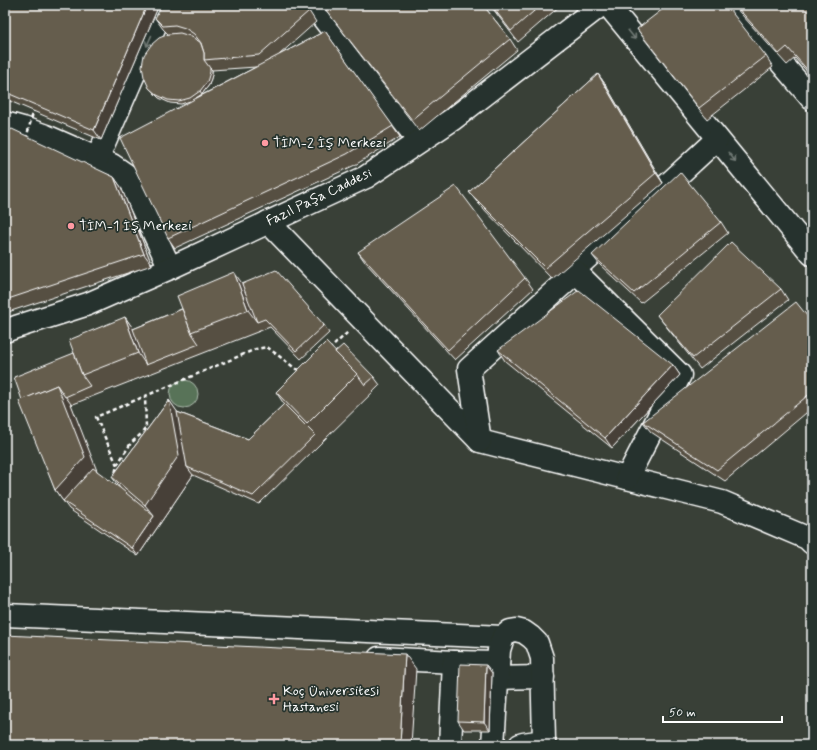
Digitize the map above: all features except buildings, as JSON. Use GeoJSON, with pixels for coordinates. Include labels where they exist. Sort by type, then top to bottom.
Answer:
{"type":"FeatureCollection","features":[{"type":"Feature","properties":{"kind":"street"},"geometry":{"type":"LineString","coordinates":[[97,159],[164,5]]}},
{"type":"Feature","properties":{"kind":"street"},"geometry":{"type":"LineString","coordinates":[[313,5],[419,142]]}},
{"type":"Feature","properties":{"kind":"street","name":"Fazıl Paşa Caddesi"},"geometry":{"type":"LineString","coordinates":[[5,331],[88,304],[170,268],[366,177],[453,119],[601,5]]}},
{"type":"Feature","properties":{"kind":"street"},"geometry":{"type":"LineString","coordinates":[[608,5],[812,254]]}},
{"type":"Feature","properties":{"kind":"street"},"geometry":{"type":"LineString","coordinates":[[732,5],[812,99]]}},
{"type":"Feature","properties":{"kind":"street"},"geometry":{"type":"LineString","coordinates":[[5,123],[46,136],[112,165],[125,174],[170,268]]}},
{"type":"Feature","properties":{"kind":"street"},"geometry":{"type":"LineString","coordinates":[[480,441],[469,369],[576,272],[579,265],[717,139]]}},
{"type":"Feature","properties":{"kind":"street"},"geometry":{"type":"LineString","coordinates":[[268,222],[480,441],[722,502],[807,538],[812,543]]}},
{"type":"Feature","properties":{"kind":"street"},"geometry":{"type":"LineString","coordinates":[[576,272],[680,375],[627,478]]}},
{"type":"Feature","properties":{"kind":"street"},"geometry":{"type":"LineString","coordinates":[[5,615],[503,637]]}},
{"type":"Feature","properties":{"kind":"street"},"geometry":{"type":"LineString","coordinates":[[493,745],[499,650],[503,637],[510,631],[516,630],[524,632],[537,643],[542,658],[545,744],[520,745]]}},
{"type":"Feature","properties":{"kind":"street"},"geometry":{"type":"LineString","coordinates":[[358,658],[454,662],[542,677]]}},
{"type":"Feature","properties":{"kind":"street"},"geometry":{"type":"LineString","coordinates":[[450,745],[454,662]]}},
{"type":"Feature","properties":{"kind":"path"},"geometry":{"type":"LineString","coordinates":[[25,142],[35,106]]}},
{"type":"Feature","properties":{"kind":"path"},"geometry":{"type":"LineString","coordinates":[[329,350],[362,319]]}},
{"type":"Feature","properties":{"kind":"path"},"geometry":{"type":"LineString","coordinates":[[117,465],[96,417],[256,348],[267,347],[296,368],[306,371]]}},
{"type":"Feature","properties":{"kind":"path"},"geometry":{"type":"LineString","coordinates":[[114,479],[117,465],[131,443],[146,428],[145,396]]}},
{"type":"Feature","properties":{"kind":"green space"},"geometry":{"type":"Polygon","coordinates":[[[184,380],[194,384],[198,394],[194,404],[184,408],[174,404],[170,394],[174,384],[184,380]]]}},
{"type":"Feature","properties":{"kind":"place","name":"TİM-2 İş Merkezi"},"geometry":{"type":"Point","coordinates":[265,143]}},
{"type":"Feature","properties":{"kind":"place","name":"TİM-1 İş Merkezi"},"geometry":{"type":"Point","coordinates":[71,226]}},
{"type":"Feature","properties":{"kind":"place","name":"Koç Üniversitesi Hastanesi"},"geometry":{"type":"Point","coordinates":[274,699]}}]}
